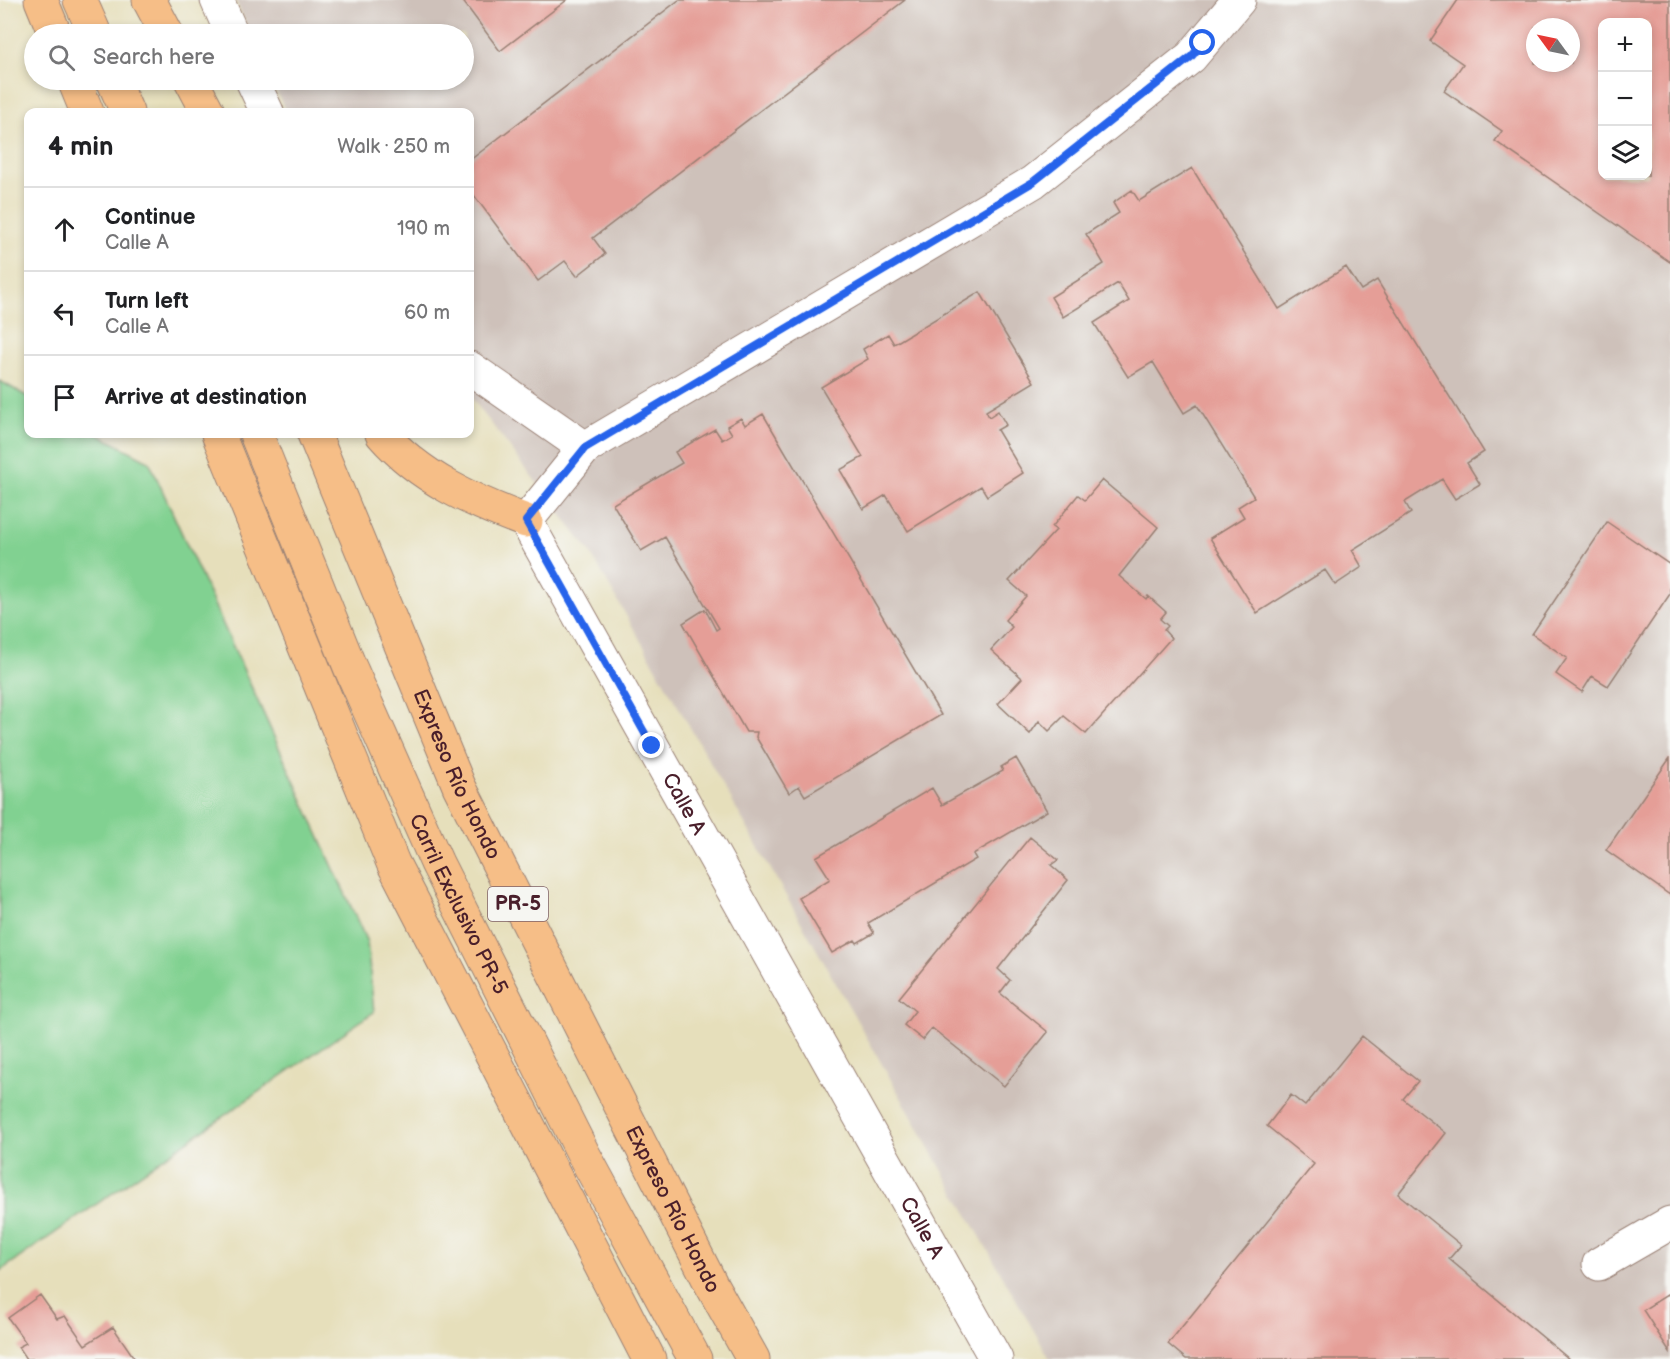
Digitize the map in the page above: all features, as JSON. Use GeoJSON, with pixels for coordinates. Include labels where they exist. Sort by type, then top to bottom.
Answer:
{"type":"FeatureCollection","features":[{"type":"Feature","properties":{"kind":"highway"},"geometry":{"type":"LineString","coordinates":[[41,0],[51,24]]}},
{"type":"Feature","properties":{"kind":"highway"},"geometry":{"type":"LineString","coordinates":[[81,0],[91,24]]}},
{"type":"Feature","properties":{"kind":"highway"},"geometry":{"type":"LineString","coordinates":[[137,0],[147,24]]}},
{"type":"Feature","properties":{"kind":"highway"},"geometry":{"type":"LineString","coordinates":[[149,0],[162,24]]}},
{"type":"Feature","properties":{"kind":"highway"},"geometry":{"type":"LineString","coordinates":[[78,90],[85,108]]}},
{"type":"Feature","properties":{"kind":"highway"},"geometry":{"type":"LineString","coordinates":[[117,90],[125,108]]}},
{"type":"Feature","properties":{"kind":"highway"},"geometry":{"type":"LineString","coordinates":[[173,90],[181,108]]}},
{"type":"Feature","properties":{"kind":"highway"},"geometry":{"type":"LineString","coordinates":[[196,90],[206,108]]}},
{"type":"Feature","properties":{"kind":"highway"},"geometry":{"type":"LineString","coordinates":[[220,438],[393,863],[649,1359]]}},
{"type":"Feature","properties":{"kind":"highway","name":"Carril Exclusivo PR-5"},"geometry":{"type":"LineString","coordinates":[[258,438],[350,667],[437,863],[584,1155],[695,1359]]}},
{"type":"Feature","properties":{"kind":"highway","name":"Expreso Río Hondo"},"geometry":{"type":"LineString","coordinates":[[316,438],[459,786],[711,1284],[753,1359]]}},
{"type":"Feature","properties":{"kind":"highway"},"geometry":{"type":"LineString","coordinates":[[386,438],[400,454],[434,479],[491,508],[526,521]]}},
{"type":"Feature","properties":{"kind":"street"},"geometry":{"type":"LineString","coordinates":[[217,0],[228,24]]}},
{"type":"Feature","properties":{"kind":"street"},"geometry":{"type":"LineString","coordinates":[[526,521],[585,448],[1033,182],[1191,57],[1239,0]]}},
{"type":"Feature","properties":{"kind":"street"},"geometry":{"type":"LineString","coordinates":[[257,90],[265,108]]}},
{"type":"Feature","properties":{"kind":"street"},"geometry":{"type":"LineString","coordinates":[[474,371],[585,448]]}},
{"type":"Feature","properties":{"kind":"street","name":"Calle A"},"geometry":{"type":"LineString","coordinates":[[526,521],[996,1359]]}},
{"type":"Feature","properties":{"kind":"street"},"geometry":{"type":"LineString","coordinates":[[1599,1264],[1670,1223]]}},
{"type":"Feature","properties":{"kind":"shaded area"},"geometry":{"type":"Polygon","coordinates":[[[235,0],[1670,0],[1670,1359],[1050,1359],[590,552],[474,401],[474,108],[284,108],[276,90],[474,90],[474,24],[246,24],[235,0]]]}},
{"type":"Feature","properties":{"kind":"green space"},"geometry":{"type":"Polygon","coordinates":[[[0,381],[24,395],[24,438],[105,438],[149,461],[367,942],[374,1012],[0,1271],[0,381]]]}},
{"type":"Feature","properties":{"kind":"building"},"geometry":{"type":"Polygon","coordinates":[[[462,0],[567,0],[500,51],[462,0]]]}},
{"type":"Feature","properties":{"kind":"building"},"geometry":{"type":"Polygon","coordinates":[[[679,0],[905,0],[593,238],[605,254],[577,276],[565,261],[538,281],[474,195],[474,157],[679,0]]]}},
{"type":"Feature","properties":{"kind":"building"},"geometry":{"type":"Polygon","coordinates":[[[1458,0],[1670,0],[1670,262],[1495,141],[1502,131],[1444,91],[1463,64],[1430,41],[1458,0]]]}},
{"type":"Feature","properties":{"kind":"building"},"geometry":{"type":"Polygon","coordinates":[[[1192,168],[1279,309],[1346,267],[1361,290],[1377,280],[1484,452],[1467,463],[1480,484],[1455,499],[1442,479],[1405,502],[1411,513],[1352,550],[1362,567],[1335,585],[1325,570],[1257,613],[1210,538],[1244,517],[1238,507],[1254,497],[1197,405],[1184,413],[1153,362],[1128,377],[1094,323],[1129,301],[1118,283],[1063,317],[1051,297],[1104,264],[1086,234],[1119,213],[1113,203],[1132,190],[1139,201],[1192,168]]]}},
{"type":"Feature","properties":{"kind":"building"},"geometry":{"type":"Polygon","coordinates":[[[980,292],[1034,382],[986,411],[989,417],[998,411],[1006,425],[997,430],[1023,473],[987,496],[981,486],[908,531],[886,495],[863,509],[840,470],[863,457],[821,387],[868,359],[863,349],[888,334],[894,344],[980,292]]]}},
{"type":"Feature","properties":{"kind":"building"},"geometry":{"type":"Polygon","coordinates":[[[763,414],[941,715],[805,796],[799,786],[789,793],[756,737],[757,732],[746,732],[683,623],[705,609],[716,630],[719,628],[665,537],[641,551],[613,504],[682,463],[675,452],[715,429],[722,440],[732,434],[727,426],[741,418],[745,425],[763,414]]]}},
{"type":"Feature","properties":{"kind":"building"},"geometry":{"type":"Polygon","coordinates":[[[1102,480],[1158,527],[1119,576],[1146,599],[1148,596],[1166,612],[1160,619],[1168,626],[1164,630],[1171,638],[1086,734],[1064,716],[1049,731],[1039,721],[1030,734],[998,704],[1022,678],[991,650],[1012,627],[1005,620],[1026,596],[1009,581],[1056,530],[1052,527],[1078,495],[1085,500],[1102,480]]]}},
{"type":"Feature","properties":{"kind":"building"},"geometry":{"type":"Polygon","coordinates":[[[1607,522],[1670,565],[1670,594],[1608,686],[1592,676],[1582,692],[1556,674],[1567,658],[1532,634],[1607,522]]]}},
{"type":"Feature","properties":{"kind":"building"},"geometry":{"type":"Polygon","coordinates":[[[1016,758],[1047,811],[973,854],[976,859],[868,923],[874,933],[857,943],[855,940],[832,953],[799,898],[830,879],[816,857],[932,788],[942,805],[1003,771],[1001,767],[1016,758]]]}},
{"type":"Feature","properties":{"kind":"building"},"geometry":{"type":"Polygon","coordinates":[[[1670,758],[1670,895],[1606,850],[1670,758]]]}},
{"type":"Feature","properties":{"kind":"building"},"geometry":{"type":"Polygon","coordinates":[[[1030,837],[1058,860],[1051,865],[1068,880],[998,969],[1010,980],[1000,993],[1048,1032],[1004,1086],[932,1028],[923,1040],[904,1025],[915,1011],[899,998],[1030,837]]]}},
{"type":"Feature","properties":{"kind":"building"},"geometry":{"type":"Polygon","coordinates":[[[1362,1036],[1418,1081],[1403,1099],[1446,1133],[1398,1194],[1461,1245],[1449,1259],[1569,1359],[1186,1359],[1168,1344],[1314,1164],[1267,1126],[1291,1095],[1305,1106],[1362,1036]]]}},
{"type":"Feature","properties":{"kind":"building"},"geometry":{"type":"Polygon","coordinates":[[[1670,1293],[1670,1352],[1643,1310],[1670,1293]]]}},
{"type":"Feature","properties":{"kind":"building"},"geometry":{"type":"Polygon","coordinates":[[[40,1295],[57,1319],[65,1316],[85,1345],[113,1327],[135,1359],[26,1359],[18,1347],[26,1343],[8,1318],[40,1295]]]}},
{"type":"Feature","properties":{"kind":"route"},"geometry":{"type":"LineString","coordinates":[[652,746],[526,521],[585,448],[1033,182],[1191,57],[1203,43]]}}]}
